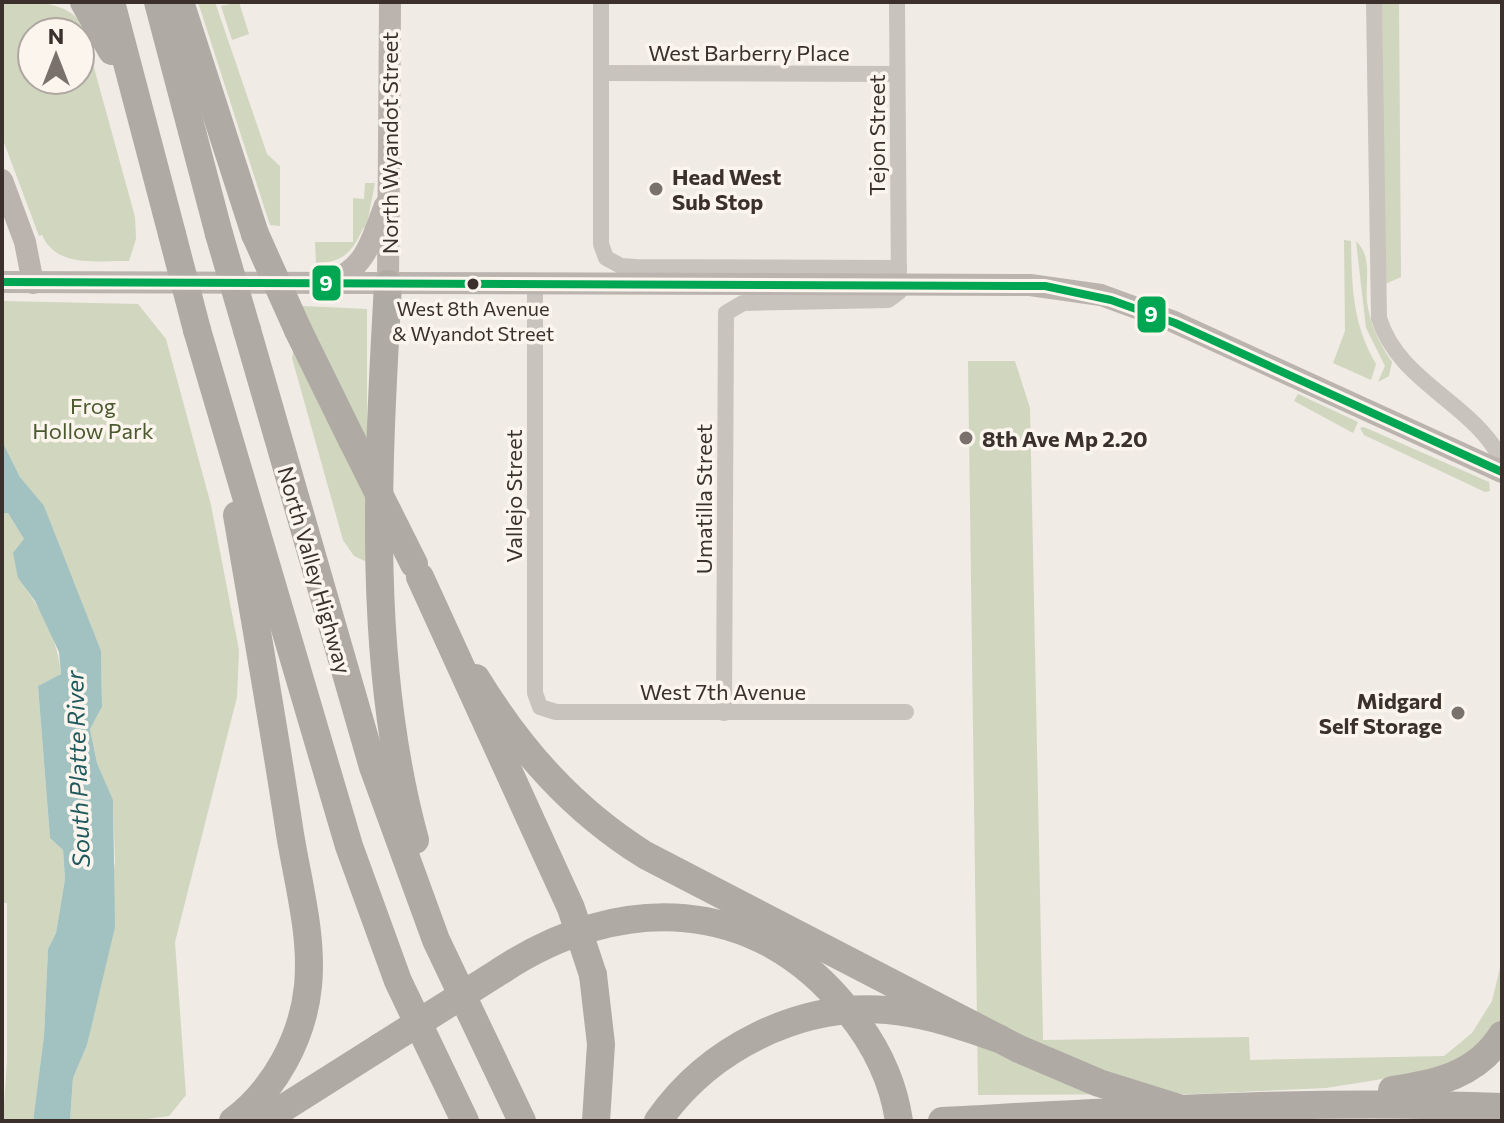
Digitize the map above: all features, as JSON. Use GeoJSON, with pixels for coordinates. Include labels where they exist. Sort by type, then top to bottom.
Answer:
{"type":"FeatureCollection","features":[{"type":"Feature","properties":{"kind":"highway"},"geometry":{"type":"LineString","coordinates":[[84,2],[99,25],[147,133]]}},
{"type":"Feature","properties":{"kind":"highway","name":"North Valley Highway"},"geometry":{"type":"LineString","coordinates":[[111,2],[197,330],[313,729],[365,893],[411,1012],[465,1121]]}},
{"type":"Feature","properties":{"kind":"highway","name":"North Valley Highway"},"geometry":{"type":"LineString","coordinates":[[158,2],[219,234],[363,735],[422,904],[522,1121]]}},
{"type":"Feature","properties":{"kind":"highway"},"geometry":{"type":"LineString","coordinates":[[180,2],[255,234],[298,330],[420,577],[584,944],[601,1028],[596,1121]]}},
{"type":"Feature","properties":{"kind":"highway"},"geometry":{"type":"LineString","coordinates":[[388,284],[381,447],[385,656],[412,830],[454,979]]}},
{"type":"Feature","properties":{"kind":"highway"},"geometry":{"type":"LineString","coordinates":[[216,396],[268,692],[308,955],[306,995],[293,1040],[268,1087],[233,1121]]}},
{"type":"Feature","properties":{"kind":"highway"},"geometry":{"type":"LineString","coordinates":[[420,577],[507,726],[546,775],[596,820],[675,872],[1000,1039],[1069,1070],[1182,1109]]}},
{"type":"Feature","properties":{"kind":"highway"},"geometry":{"type":"LineString","coordinates":[[263,1121],[502,970],[566,935],[616,921],[694,919],[748,932],[793,957],[841,1000],[881,1060],[899,1121]]}},
{"type":"Feature","properties":{"kind":"highway"},"geometry":{"type":"LineString","coordinates":[[658,1121],[682,1090],[713,1062],[769,1032],[810,1017],[850,1010],[907,1012],[1000,1039]]}},
{"type":"Feature","properties":{"kind":"highway"},"geometry":{"type":"LineString","coordinates":[[1308,1103],[1449,1079],[1477,1063],[1502,1035]]}},
{"type":"Feature","properties":{"kind":"highway"},"geometry":{"type":"LineString","coordinates":[[942,1121],[1380,1101],[1502,1107]]}},
{"type":"Feature","properties":{"kind":"main road","name":"North Wyandot Street"},"geometry":{"type":"LineString","coordinates":[[388,284],[390,2]]}},
{"type":"Feature","properties":{"kind":"main road"},"geometry":{"type":"LineString","coordinates":[[2,180],[25,242],[33,283]]}},
{"type":"Feature","properties":{"kind":"main road"},"geometry":{"type":"LineString","coordinates":[[316,283],[346,274],[361,260],[391,189]]}},
{"type":"Feature","properties":{"kind":"main road"},"geometry":{"type":"LineString","coordinates":[[2,282],[1030,285],[1101,295],[1172,321],[1502,472]]}},
{"type":"Feature","properties":{"kind":"street"},"geometry":{"type":"LineString","coordinates":[[601,2],[601,244],[602,253],[611,263],[636,267],[899,268]]}},
{"type":"Feature","properties":{"kind":"street","name":"Tejon Street"},"geometry":{"type":"LineString","coordinates":[[897,2],[899,268]]}},
{"type":"Feature","properties":{"kind":"street"},"geometry":{"type":"LineString","coordinates":[[1374,2],[1379,318],[1389,344],[1404,363],[1495,442],[1502,461]]}},
{"type":"Feature","properties":{"kind":"street","name":"West Barberry Place"},"geometry":{"type":"LineString","coordinates":[[601,73],[897,74]]}},
{"type":"Feature","properties":{"kind":"street","name":"Umatilla Street"},"geometry":{"type":"LineString","coordinates":[[724,713],[725,319],[732,306],[750,302],[888,300],[899,292],[899,268]]}},
{"type":"Feature","properties":{"kind":"street","name":"Vallejo Street"},"geometry":{"type":"LineString","coordinates":[[535,284],[535,693],[540,707]]}},
{"type":"Feature","properties":{"kind":"street","name":"West 7th Avenue"},"geometry":{"type":"LineString","coordinates":[[540,707],[556,712],[906,712]]}},
{"type":"Feature","properties":{"kind":"green space"},"geometry":{"type":"Polygon","coordinates":[[[2,2],[47,4],[75,16],[16,16],[16,96],[96,96],[96,75],[135,217],[136,239],[129,261],[68,258],[49,246],[42,235],[39,236],[2,137],[2,2]]]}},
{"type":"Feature","properties":{"kind":"green space"},"geometry":{"type":"Polygon","coordinates":[[[198,2],[215,2],[267,154],[280,166],[280,226],[270,225],[198,2]]]}},
{"type":"Feature","properties":{"kind":"green space"},"geometry":{"type":"Polygon","coordinates":[[[239,2],[249,34],[232,40],[221,6],[239,2]]]}},
{"type":"Feature","properties":{"kind":"green space"},"geometry":{"type":"Polygon","coordinates":[[[1382,2],[1399,2],[1401,277],[1383,285],[1382,2]]]}},
{"type":"Feature","properties":{"kind":"green space"},"geometry":{"type":"Polygon","coordinates":[[[365,183],[375,183],[366,229],[363,228],[346,254],[333,261],[316,263],[315,242],[353,242],[353,198],[364,199],[365,183]]]}},
{"type":"Feature","properties":{"kind":"green space"},"geometry":{"type":"Polygon","coordinates":[[[1344,240],[1351,241],[1358,319],[1376,364],[1371,380],[1333,363],[1345,331],[1344,240]]]}},
{"type":"Feature","properties":{"kind":"green space"},"geometry":{"type":"Polygon","coordinates":[[[1356,241],[1365,254],[1370,318],[1392,362],[1389,376],[1378,382],[1385,366],[1366,328],[1356,241]]]}},
{"type":"Feature","properties":{"kind":"green space","name":"Frog Hollow Park"},"geometry":{"type":"Polygon","coordinates":[[[2,301],[138,304],[166,339],[211,505],[239,650],[237,697],[175,942],[186,1095],[169,1116],[132,1121],[70,1121],[73,1078],[87,1045],[94,1010],[115,862],[113,801],[97,763],[90,729],[102,707],[101,652],[44,507],[20,477],[2,441],[2,301]]]}},
{"type":"Feature","properties":{"kind":"green space"},"geometry":{"type":"Polygon","coordinates":[[[303,306],[367,309],[367,562],[354,556],[343,540],[292,358],[303,306]]]}},
{"type":"Feature","properties":{"kind":"green space"},"geometry":{"type":"Polygon","coordinates":[[[968,361],[1015,361],[1030,408],[1043,1040],[1249,1037],[1250,1060],[1444,1056],[1472,1033],[1492,1001],[1502,960],[1502,1015],[1496,1031],[1451,1068],[1326,1088],[1196,1094],[978,1095],[968,361]]]}},
{"type":"Feature","properties":{"kind":"green space"},"geometry":{"type":"Polygon","coordinates":[[[1298,394],[1358,422],[1353,433],[1294,401],[1298,394]]]}},
{"type":"Feature","properties":{"kind":"green space"},"geometry":{"type":"Polygon","coordinates":[[[1364,427],[1489,482],[1490,491],[1485,492],[1364,435],[1360,428],[1364,427]]]}},
{"type":"Feature","properties":{"kind":"green space"},"geometry":{"type":"Polygon","coordinates":[[[2,513],[8,513],[24,539],[18,578],[46,623],[56,648],[61,674],[38,686],[50,838],[63,850],[65,879],[56,933],[48,949],[44,1036],[33,1121],[3,1121],[7,1061],[7,903],[2,903],[2,513]]]}},
{"type":"Feature","properties":{"kind":"water","name":"South Platte River"},"geometry":{"type":"Polygon","coordinates":[[[2,441],[20,477],[44,506],[101,651],[102,707],[90,729],[97,763],[113,800],[115,927],[87,1045],[73,1078],[70,1121],[33,1121],[44,1036],[48,949],[56,933],[65,879],[63,850],[50,838],[38,686],[61,674],[59,652],[35,601],[18,578],[13,553],[24,539],[8,513],[2,513],[2,441]]]}},
{"type":"Feature","properties":{"kind":"transit line","name":"9"},"geometry":{"type":"LineString","coordinates":[[2,282],[1045,286],[1111,300],[1175,323],[1502,472]]}},
{"type":"Feature","properties":{"kind":"place","name":"Head West Sub Stop"},"geometry":{"type":"Point","coordinates":[656,189]}},
{"type":"Feature","properties":{"kind":"place","name":"West 8th Avenue & Wyandot Street"},"geometry":{"type":"Point","coordinates":[473,284]}},
{"type":"Feature","properties":{"kind":"place","name":"8th Ave Mp 2.20"},"geometry":{"type":"Point","coordinates":[966,438]}},
{"type":"Feature","properties":{"kind":"place","name":"Midgard Self Storage"},"geometry":{"type":"Point","coordinates":[1458,713]}}]}
